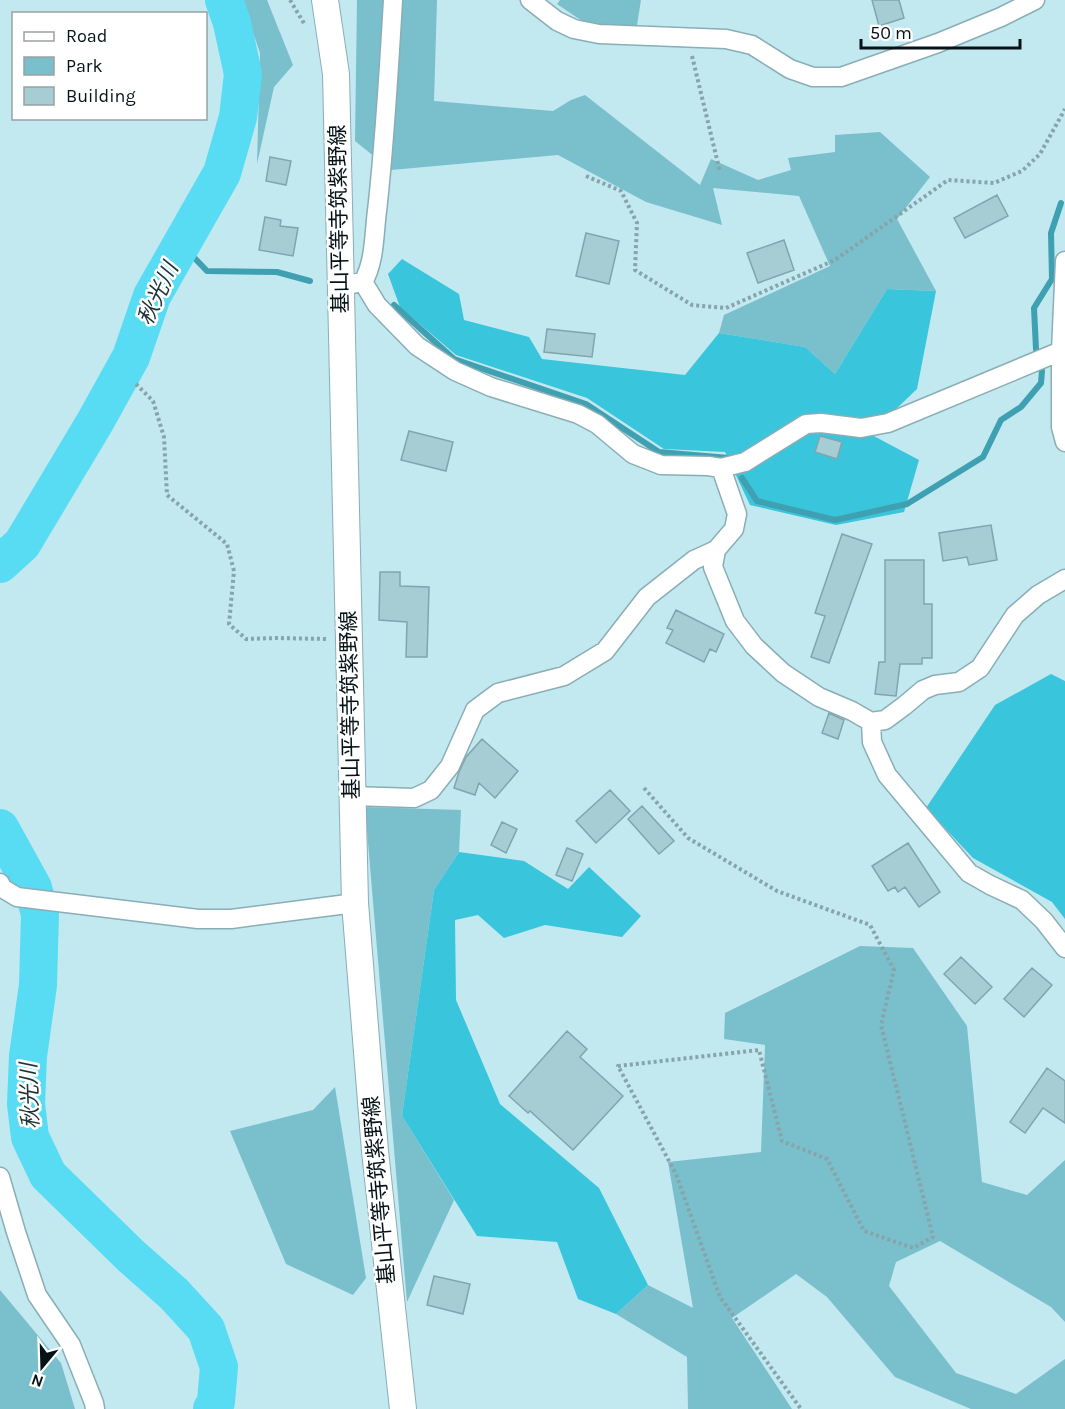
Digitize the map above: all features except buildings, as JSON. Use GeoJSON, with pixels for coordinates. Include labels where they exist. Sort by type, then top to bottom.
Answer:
{"type":"FeatureCollection","features":[{"type":"Feature","properties":{"kind":"main road","name":"基山平等寺筑紫野線"},"geometry":{"type":"LineString","coordinates":[[325,0],[336,74],[352,283],[349,640],[355,903],[376,1162],[403,1409]]}},
{"type":"Feature","properties":{"kind":"street"},"geometry":{"type":"LineString","coordinates":[[393,0],[386,119],[372,251],[368,275],[352,283],[417,346],[455,371],[491,387],[578,414],[597,424],[633,454],[661,465],[721,468],[745,462],[806,424],[821,423],[861,428],[888,423],[1061,351]]}},
{"type":"Feature","properties":{"kind":"street"},"geometry":{"type":"LineString","coordinates":[[530,0],[557,21],[574,29],[599,34],[726,39],[752,45],[790,69],[813,77],[841,77],[948,39],[1035,0]]}},
{"type":"Feature","properties":{"kind":"street"},"geometry":{"type":"LineString","coordinates":[[1065,261],[1061,351],[1061,427],[1065,442]]}},
{"type":"Feature","properties":{"kind":"street"},"geometry":{"type":"LineString","coordinates":[[352,796],[414,798],[431,790],[450,766],[475,710],[498,693],[564,676],[605,651],[647,597],[694,560],[716,550],[734,529],[737,514],[721,468]]}},
{"type":"Feature","properties":{"kind":"street"},"geometry":{"type":"LineString","coordinates":[[716,550],[712,567],[735,621],[754,646],[783,673],[819,697],[852,711],[871,723],[885,720],[923,690],[935,685],[959,682],[980,668],[1015,615],[1038,595],[1065,579]]}},
{"type":"Feature","properties":{"kind":"street"},"geometry":{"type":"LineString","coordinates":[[871,723],[872,742],[888,775],[969,873],[1022,900],[1044,921],[1065,948]]}},
{"type":"Feature","properties":{"kind":"street"},"geometry":{"type":"LineString","coordinates":[[0,883],[2,888],[17,897],[198,919],[231,919],[355,903]]}},
{"type":"Feature","properties":{"kind":"street"},"geometry":{"type":"LineString","coordinates":[[0,1176],[37,1295],[71,1345],[95,1409]]}},
{"type":"Feature","properties":{"kind":"path"},"geometry":{"type":"LineString","coordinates":[[688,38],[720,172]]}},
{"type":"Feature","properties":{"kind":"path"},"geometry":{"type":"LineString","coordinates":[[586,176],[621,191],[637,223],[635,270],[692,305],[726,308],[835,260],[948,180],[994,183],[1022,171],[1040,154],[1065,109]]}},
{"type":"Feature","properties":{"kind":"path"},"geometry":{"type":"LineString","coordinates":[[136,384],[153,401],[164,437],[167,495],[227,544],[234,572],[229,624],[246,639],[349,640]]}},
{"type":"Feature","properties":{"kind":"path"},"geometry":{"type":"LineString","coordinates":[[645,788],[688,838],[777,891],[870,925],[894,970],[880,1025],[933,1237],[913,1248],[864,1231],[827,1159],[782,1141],[759,1050],[618,1066],[676,1174],[720,1297],[801,1409]]}},
{"type":"Feature","properties":{"kind":"green space"},"geometry":{"type":"Polygon","coordinates":[[[242,0],[267,0],[293,65],[274,87],[257,164],[260,53],[242,0]]]}},
{"type":"Feature","properties":{"kind":"green space"},"geometry":{"type":"Polygon","coordinates":[[[357,0],[437,0],[434,101],[553,111],[585,95],[700,185],[711,159],[758,180],[791,170],[788,158],[835,152],[835,135],[880,132],[930,177],[897,219],[936,291],[887,289],[835,374],[805,347],[719,333],[724,315],[830,266],[799,196],[713,188],[722,225],[646,202],[558,155],[391,170],[355,141],[357,0]]]}},
{"type":"Feature","properties":{"kind":"green space"},"geometry":{"type":"Polygon","coordinates":[[[560,0],[641,0],[637,25],[588,25],[557,4],[560,0]]]}},
{"type":"Feature","properties":{"kind":"green space"},"geometry":{"type":"Polygon","coordinates":[[[365,807],[461,810],[459,852],[434,890],[402,1116],[454,1200],[407,1302],[365,807]]]}},
{"type":"Feature","properties":{"kind":"green space"},"geometry":{"type":"Polygon","coordinates":[[[860,946],[913,948],[967,1026],[982,1182],[1027,1195],[1065,1160],[1065,1322],[1051,1307],[940,1241],[896,1262],[889,1286],[956,1373],[1016,1394],[1065,1359],[1065,1409],[971,1409],[895,1377],[827,1297],[796,1274],[732,1318],[792,1409],[688,1409],[687,1357],[616,1314],[648,1285],[693,1308],[668,1162],[761,1152],[765,1045],[724,1039],[725,1013],[860,946]]]}},
{"type":"Feature","properties":{"kind":"green space"},"geometry":{"type":"Polygon","coordinates":[[[335,1087],[366,1278],[353,1295],[286,1264],[230,1131],[313,1110],[335,1087]]]}},
{"type":"Feature","properties":{"kind":"green space"},"geometry":{"type":"Polygon","coordinates":[[[0,1290],[61,1363],[75,1409],[0,1409],[0,1290]]]}},
{"type":"Feature","properties":{"kind":"shaded area"},"geometry":{"type":"Polygon","coordinates":[[[402,259],[459,294],[464,320],[529,337],[542,359],[685,375],[719,333],[805,347],[835,374],[887,289],[936,291],[917,389],[870,434],[919,460],[904,512],[836,525],[750,505],[725,452],[664,449],[587,398],[456,355],[400,307],[388,274],[402,259]]]}},
{"type":"Feature","properties":{"kind":"shaded area"},"geometry":{"type":"Polygon","coordinates":[[[1051,674],[1065,681],[1065,919],[1052,902],[973,858],[926,808],[995,705],[1051,674]]]}},
{"type":"Feature","properties":{"kind":"shaded area"},"geometry":{"type":"Polygon","coordinates":[[[459,852],[524,861],[568,889],[589,867],[641,916],[622,937],[545,925],[504,938],[478,915],[455,920],[456,1000],[500,1104],[599,1188],[648,1285],[616,1314],[578,1299],[557,1242],[477,1236],[402,1116],[434,890],[459,852]]]}},
{"type":"Feature","properties":{"kind":"waterway","name":"秋光川"},"geometry":{"type":"LineString","coordinates":[[0,564],[22,544],[95,422],[131,357],[152,296],[222,173],[238,117],[243,74],[232,23],[224,0]]}},
{"type":"Feature","properties":{"kind":"waterway"},"geometry":{"type":"LineString","coordinates":[[1036,349],[1034,308],[1052,279],[1051,233],[1061,203]]}},
{"type":"Feature","properties":{"kind":"waterway"},"geometry":{"type":"LineString","coordinates":[[181,244],[207,271],[277,272],[310,281]]}},
{"type":"Feature","properties":{"kind":"waterway"},"geometry":{"type":"LineString","coordinates":[[394,305],[454,359],[586,404],[659,452],[729,458]]}},
{"type":"Feature","properties":{"kind":"waterway"},"geometry":{"type":"LineString","coordinates":[[742,478],[757,501],[835,520],[907,504],[983,457],[1001,420],[1021,407],[1041,383],[1042,371]]}},
{"type":"Feature","properties":{"kind":"waterway","name":"秋光川"},"geometry":{"type":"LineString","coordinates":[[0,828],[33,888],[40,914],[38,985],[28,1056],[26,1104],[30,1137],[48,1175],[131,1256],[174,1294],[206,1329],[219,1367],[216,1402],[212,1409]]}}]}
